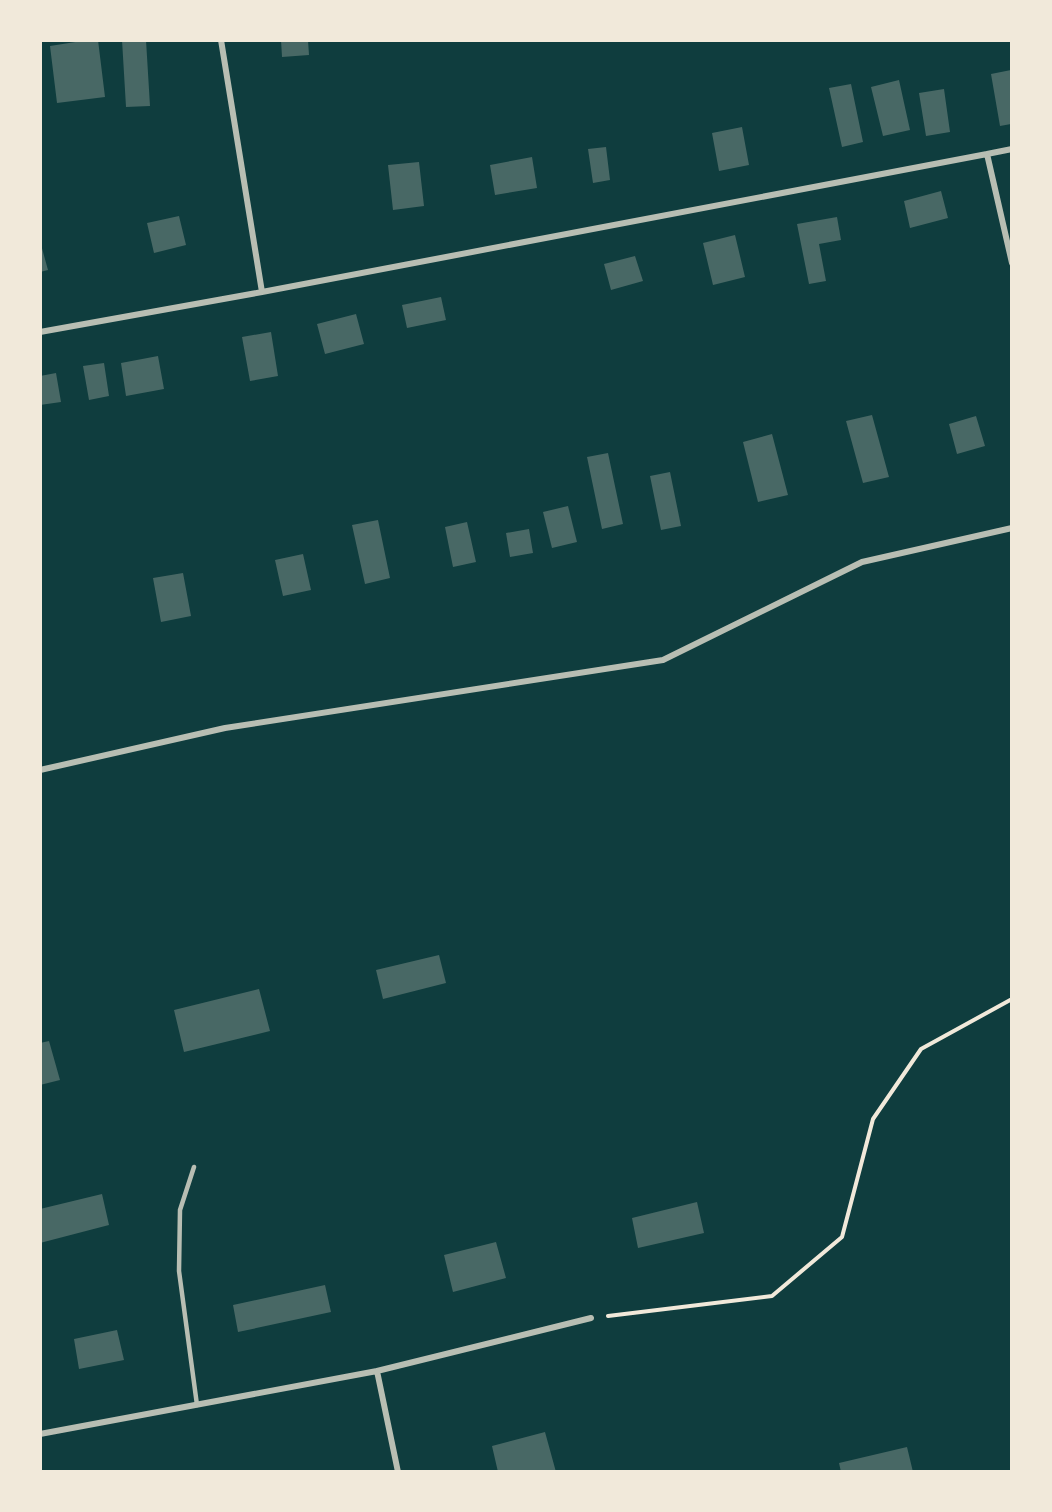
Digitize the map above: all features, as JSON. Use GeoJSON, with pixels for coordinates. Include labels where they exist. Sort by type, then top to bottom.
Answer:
{"type":"FeatureCollection","features":[{"type":"Feature","properties":{"kind":"street"},"geometry":{"type":"LineString","coordinates":[[220,40],[262,292]]}},
{"type":"Feature","properties":{"kind":"street"},"geometry":{"type":"LineString","coordinates":[[40,332],[262,292],[1011,149]]}},
{"type":"Feature","properties":{"kind":"street"},"geometry":{"type":"LineString","coordinates":[[987,154],[1011,263]]}},
{"type":"Feature","properties":{"kind":"street"},"geometry":{"type":"LineString","coordinates":[[40,770],[225,728],[663,660],[862,562],[1011,528]]}},
{"type":"Feature","properties":{"kind":"street"},"geometry":{"type":"LineString","coordinates":[[40,1434],[377,1371],[591,1318]]}},
{"type":"Feature","properties":{"kind":"street"},"geometry":{"type":"LineString","coordinates":[[377,1371],[399,1472]]}},
{"type":"Feature","properties":{"kind":"lane"},"geometry":{"type":"LineString","coordinates":[[194,1167],[180,1210],[179,1271],[197,1405]]}},
{"type":"Feature","properties":{"kind":"path"},"geometry":{"type":"LineString","coordinates":[[591,1318],[772,1296],[842,1236],[873,1119],[921,1049],[1011,999]]}},
{"type":"Feature","properties":{"kind":"building"},"geometry":{"type":"Polygon","coordinates":[[[98,40],[105,97],[57,103],[50,46],[98,40]]]}},
{"type":"Feature","properties":{"kind":"building"},"geometry":{"type":"Polygon","coordinates":[[[122,40],[146,40],[150,106],[126,107],[122,40]]]}},
{"type":"Feature","properties":{"kind":"building"},"geometry":{"type":"Polygon","coordinates":[[[281,40],[308,40],[309,55],[282,57],[281,40]]]}},
{"type":"Feature","properties":{"kind":"building"},"geometry":{"type":"Polygon","coordinates":[[[1011,70],[1011,124],[1000,126],[991,74],[1011,70]]]}},
{"type":"Feature","properties":{"kind":"building"},"geometry":{"type":"Polygon","coordinates":[[[899,80],[910,130],[883,136],[871,87],[899,80]]]}},
{"type":"Feature","properties":{"kind":"building"},"geometry":{"type":"Polygon","coordinates":[[[851,84],[863,142],[842,147],[829,88],[851,84]]]}},
{"type":"Feature","properties":{"kind":"building"},"geometry":{"type":"Polygon","coordinates":[[[944,89],[950,132],[926,136],[919,93],[944,89]]]}},
{"type":"Feature","properties":{"kind":"building"},"geometry":{"type":"Polygon","coordinates":[[[742,127],[749,165],[719,171],[712,133],[742,127]]]}},
{"type":"Feature","properties":{"kind":"building"},"geometry":{"type":"Polygon","coordinates":[[[606,147],[610,180],[593,183],[588,149],[606,147]]]}},
{"type":"Feature","properties":{"kind":"building"},"geometry":{"type":"Polygon","coordinates":[[[532,157],[537,188],[495,195],[490,165],[532,157]]]}},
{"type":"Feature","properties":{"kind":"building"},"geometry":{"type":"Polygon","coordinates":[[[419,162],[424,206],[393,210],[388,165],[419,162]]]}},
{"type":"Feature","properties":{"kind":"building"},"geometry":{"type":"Polygon","coordinates":[[[941,191],[948,218],[910,228],[904,201],[941,191]]]}},
{"type":"Feature","properties":{"kind":"building"},"geometry":{"type":"Polygon","coordinates":[[[179,216],[186,245],[154,253],[147,223],[179,216]]]}},
{"type":"Feature","properties":{"kind":"building"},"geometry":{"type":"Polygon","coordinates":[[[837,217],[841,240],[819,244],[826,281],[809,284],[797,224],[837,217]]]}},
{"type":"Feature","properties":{"kind":"building"},"geometry":{"type":"Polygon","coordinates":[[[735,235],[745,277],[713,285],[703,243],[735,235]]]}},
{"type":"Feature","properties":{"kind":"building"},"geometry":{"type":"Polygon","coordinates":[[[40,241],[48,270],[40,272],[40,241]]]}},
{"type":"Feature","properties":{"kind":"building"},"geometry":{"type":"Polygon","coordinates":[[[635,256],[643,281],[611,290],[604,264],[635,256]]]}},
{"type":"Feature","properties":{"kind":"building"},"geometry":{"type":"Polygon","coordinates":[[[441,297],[446,320],[407,328],[402,305],[441,297]]]}},
{"type":"Feature","properties":{"kind":"building"},"geometry":{"type":"Polygon","coordinates":[[[356,314],[364,344],[325,354],[317,324],[356,314]]]}},
{"type":"Feature","properties":{"kind":"building"},"geometry":{"type":"Polygon","coordinates":[[[271,332],[278,376],[250,381],[242,337],[271,332]]]}},
{"type":"Feature","properties":{"kind":"building"},"geometry":{"type":"Polygon","coordinates":[[[158,356],[164,389],[126,396],[121,363],[158,356]]]}},
{"type":"Feature","properties":{"kind":"building"},"geometry":{"type":"Polygon","coordinates":[[[104,363],[109,396],[89,400],[83,366],[104,363]]]}},
{"type":"Feature","properties":{"kind":"building"},"geometry":{"type":"Polygon","coordinates":[[[56,373],[61,402],[40,405],[40,376],[56,373]]]}},
{"type":"Feature","properties":{"kind":"building"},"geometry":{"type":"Polygon","coordinates":[[[872,415],[889,477],[863,483],[846,421],[872,415]]]}},
{"type":"Feature","properties":{"kind":"building"},"geometry":{"type":"Polygon","coordinates":[[[976,416],[985,446],[957,454],[949,424],[976,416]]]}},
{"type":"Feature","properties":{"kind":"building"},"geometry":{"type":"Polygon","coordinates":[[[772,434],[788,495],[758,502],[743,442],[772,434]]]}},
{"type":"Feature","properties":{"kind":"building"},"geometry":{"type":"Polygon","coordinates":[[[608,453],[623,524],[602,529],[587,457],[608,453]]]}},
{"type":"Feature","properties":{"kind":"building"},"geometry":{"type":"Polygon","coordinates":[[[670,472],[681,526],[661,530],[650,476],[670,472]]]}},
{"type":"Feature","properties":{"kind":"building"},"geometry":{"type":"Polygon","coordinates":[[[568,506],[577,542],[552,548],[543,512],[568,506]]]}},
{"type":"Feature","properties":{"kind":"building"},"geometry":{"type":"Polygon","coordinates":[[[378,520],[390,578],[365,584],[352,525],[378,520]]]}},
{"type":"Feature","properties":{"kind":"building"},"geometry":{"type":"Polygon","coordinates":[[[467,522],[476,562],[453,567],[445,527],[467,522]]]}},
{"type":"Feature","properties":{"kind":"building"},"geometry":{"type":"Polygon","coordinates":[[[529,529],[533,553],[510,557],[506,533],[529,529]]]}},
{"type":"Feature","properties":{"kind":"building"},"geometry":{"type":"Polygon","coordinates":[[[303,554],[311,590],[283,596],[275,560],[303,554]]]}},
{"type":"Feature","properties":{"kind":"building"},"geometry":{"type":"Polygon","coordinates":[[[183,573],[191,616],[161,622],[153,578],[183,573]]]}},
{"type":"Feature","properties":{"kind":"building"},"geometry":{"type":"Polygon","coordinates":[[[439,955],[446,983],[383,999],[376,970],[439,955]]]}},
{"type":"Feature","properties":{"kind":"building"},"geometry":{"type":"Polygon","coordinates":[[[259,989],[270,1031],[184,1052],[174,1010],[259,989]]]}},
{"type":"Feature","properties":{"kind":"building"},"geometry":{"type":"Polygon","coordinates":[[[49,1041],[60,1080],[40,1085],[40,1043],[49,1041]]]}},
{"type":"Feature","properties":{"kind":"building"},"geometry":{"type":"Polygon","coordinates":[[[102,1194],[109,1225],[40,1243],[40,1209],[102,1194]]]}},
{"type":"Feature","properties":{"kind":"building"},"geometry":{"type":"Polygon","coordinates":[[[697,1202],[704,1233],[638,1248],[632,1218],[697,1202]]]}},
{"type":"Feature","properties":{"kind":"building"},"geometry":{"type":"Polygon","coordinates":[[[496,1242],[506,1278],[453,1292],[444,1255],[496,1242]]]}},
{"type":"Feature","properties":{"kind":"building"},"geometry":{"type":"Polygon","coordinates":[[[325,1285],[331,1312],[238,1332],[233,1305],[325,1285]]]}},
{"type":"Feature","properties":{"kind":"building"},"geometry":{"type":"Polygon","coordinates":[[[117,1330],[124,1360],[79,1369],[74,1339],[117,1330]]]}},
{"type":"Feature","properties":{"kind":"building"},"geometry":{"type":"Polygon","coordinates":[[[545,1432],[556,1472],[498,1472],[492,1446],[545,1432]]]}},
{"type":"Feature","properties":{"kind":"building"},"geometry":{"type":"Polygon","coordinates":[[[907,1447],[913,1472],[841,1472],[839,1463],[907,1447]]]}}]}
